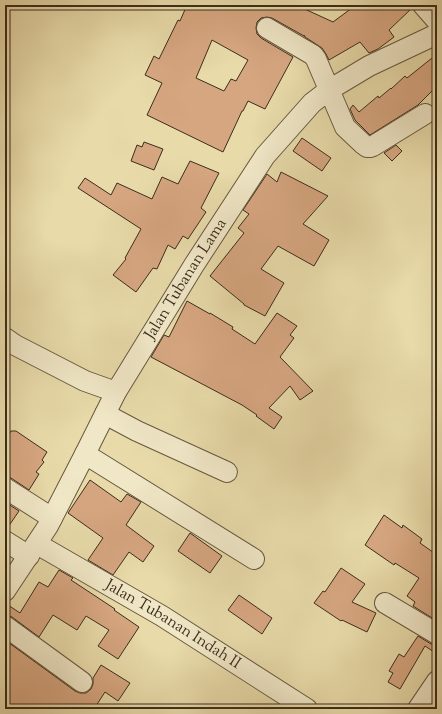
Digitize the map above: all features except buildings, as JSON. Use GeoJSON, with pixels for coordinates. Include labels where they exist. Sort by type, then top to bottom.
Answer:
{"type":"FeatureCollection","features":[{"type":"Feature","properties":{"kind":"street"},"geometry":{"type":"LineString","coordinates":[[423,5],[437,21]]}},
{"type":"Feature","properties":{"kind":"street"},"geometry":{"type":"LineString","coordinates":[[267,28],[316,59],[345,127],[367,147],[373,146],[425,114]]}},
{"type":"Feature","properties":{"kind":"street","name":"Jalan Tubanan Lama"},"geometry":{"type":"LineString","coordinates":[[5,591],[33,550],[52,518],[116,392],[194,265],[265,156],[312,103],[329,90],[368,66],[437,34]]}},
{"type":"Feature","properties":{"kind":"street"},"geometry":{"type":"LineString","coordinates":[[5,338],[15,345],[85,381],[116,392]]}},
{"type":"Feature","properties":{"kind":"street"},"geometry":{"type":"LineString","coordinates":[[105,414],[227,472]]}},
{"type":"Feature","properties":{"kind":"street"},"geometry":{"type":"LineString","coordinates":[[85,454],[254,559]]}},
{"type":"Feature","properties":{"kind":"street"},"geometry":{"type":"LineString","coordinates":[[5,488],[52,518]]}},
{"type":"Feature","properties":{"kind":"street","name":"Jalan Tubanan Indah II"},"geometry":{"type":"LineString","coordinates":[[5,541],[33,550],[162,616],[308,709]]}},
{"type":"Feature","properties":{"kind":"street"},"geometry":{"type":"LineString","coordinates":[[385,603],[437,634]]}},
{"type":"Feature","properties":{"kind":"street"},"geometry":{"type":"LineString","coordinates":[[5,626],[82,682]]}},
{"type":"Feature","properties":{"kind":"street"},"geometry":{"type":"LineString","coordinates":[[418,709],[437,682]]}}]}
